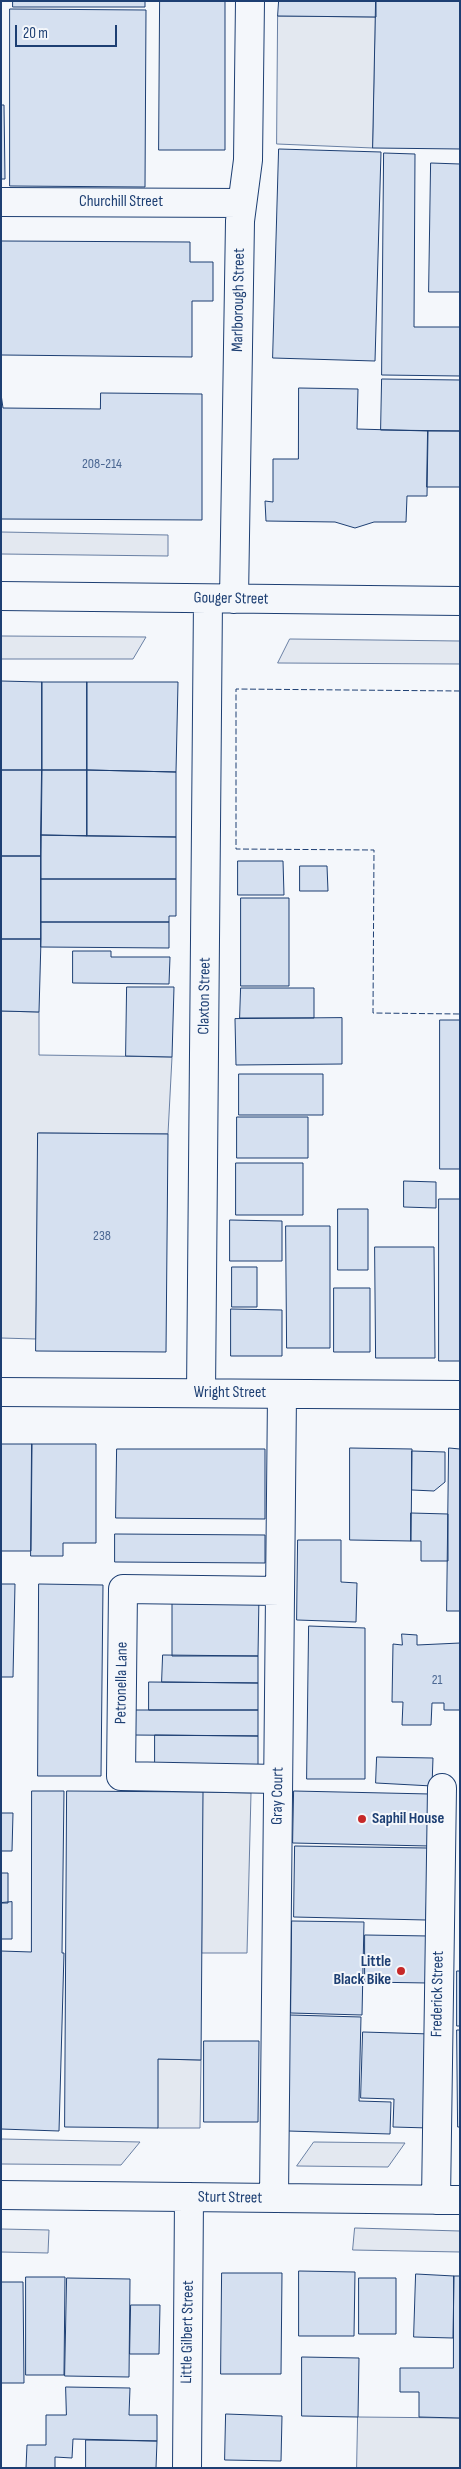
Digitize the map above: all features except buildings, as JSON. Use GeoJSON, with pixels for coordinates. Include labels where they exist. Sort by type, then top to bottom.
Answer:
{"type":"FeatureCollection","features":[{"type":"Feature","properties":{"kind":"street","name":"Marlborough Street"},"geometry":{"type":"LineString","coordinates":[[221,599],[242,203],[248,160],[250,1]]}},
{"type":"Feature","properties":{"kind":"street","name":"Churchill Street"},"geometry":{"type":"LineString","coordinates":[[1,202],[242,203]]}},
{"type":"Feature","properties":{"kind":"street","name":"Gouger Street"},"geometry":{"type":"LineString","coordinates":[[1,596],[460,601]]}},
{"type":"Feature","properties":{"kind":"street","name":"Claxton Street"},"geometry":{"type":"LineString","coordinates":[[201,1393],[221,599]]}},
{"type":"Feature","properties":{"kind":"street","name":"Wright Street"},"geometry":{"type":"LineString","coordinates":[[1,1392],[460,1395]]}},
{"type":"Feature","properties":{"kind":"street","name":"Gray Court"},"geometry":{"type":"LineString","coordinates":[[274,2198],[282,1394]]}},
{"type":"Feature","properties":{"kind":"street","name":"Petronella Lane"},"geometry":{"type":"LineString","coordinates":[[278,1779],[121,1776],[122,1658],[123,1589],[280,1591]]}},
{"type":"Feature","properties":{"kind":"street","name":"Frederick Street"},"geometry":{"type":"LineString","coordinates":[[442,1788],[449,1956],[448,2200]]}},
{"type":"Feature","properties":{"kind":"street","name":"Sturt Street"},"geometry":{"type":"LineString","coordinates":[[1,2195],[448,2200]]}},
{"type":"Feature","properties":{"kind":"street","name":"Little Gilbert Street"},"geometry":{"type":"LineString","coordinates":[[187,2468],[189,2197]]}},
{"type":"Feature","properties":{"kind":"shaded area"},"geometry":{"type":"Polygon","coordinates":[[[278,16],[376,17],[373,148],[277,144],[278,16]]]}},
{"type":"Feature","properties":{"kind":"shaded area"},"geometry":{"type":"Polygon","coordinates":[[[1,532],[168,535],[168,556],[1,554],[1,532]]]}},
{"type":"Feature","properties":{"kind":"shaded area"},"geometry":{"type":"Polygon","coordinates":[[[1,636],[146,637],[133,659],[1,659],[1,636]]]}},
{"type":"Feature","properties":{"kind":"shaded area"},"geometry":{"type":"Polygon","coordinates":[[[290,639],[460,641],[460,664],[278,663],[290,639]]]}},
{"type":"Feature","properties":{"kind":"shaded area"},"geometry":{"type":"Polygon","coordinates":[[[1,1011],[39,1012],[39,1055],[172,1057],[168,1134],[39,1133],[36,1339],[1,1338],[1,1011]]]}},
{"type":"Feature","properties":{"kind":"shaded area"},"geometry":{"type":"Polygon","coordinates":[[[203,1792],[251,1793],[247,1953],[202,1953],[203,1792]]]}},
{"type":"Feature","properties":{"kind":"shaded area"},"geometry":{"type":"Polygon","coordinates":[[[158,2059],[201,2060],[200,2128],[158,2128],[158,2059]]]}},
{"type":"Feature","properties":{"kind":"shaded area"},"geometry":{"type":"Polygon","coordinates":[[[2,2139],[140,2142],[121,2165],[1,2164],[2,2139]]]}},
{"type":"Feature","properties":{"kind":"shaded area"},"geometry":{"type":"Polygon","coordinates":[[[314,2142],[405,2143],[388,2167],[297,2166],[314,2142]]]}},
{"type":"Feature","properties":{"kind":"shaded area"},"geometry":{"type":"Polygon","coordinates":[[[355,2228],[460,2231],[460,2252],[353,2250],[355,2228]]]}},
{"type":"Feature","properties":{"kind":"shaded area"},"geometry":{"type":"Polygon","coordinates":[[[1,2229],[49,2230],[48,2253],[1,2252],[1,2229]]]}},
{"type":"Feature","properties":{"kind":"shaded area"},"geometry":{"type":"Polygon","coordinates":[[[358,2417],[460,2418],[460,2468],[357,2468],[358,2417]]]}},
{"type":"Feature","properties":{"kind":"fence"},"geometry":{"type":"LineString","coordinates":[[460,691],[236,689],[236,849],[374,850],[373,1013],[460,1014]]}},
{"type":"Feature","properties":{"kind":"place","name":"Saphil House"},"geometry":{"type":"Point","coordinates":[362,1819]}},
{"type":"Feature","properties":{"kind":"place","name":"Little Black Bike"},"geometry":{"type":"Point","coordinates":[401,1971]}}]}
